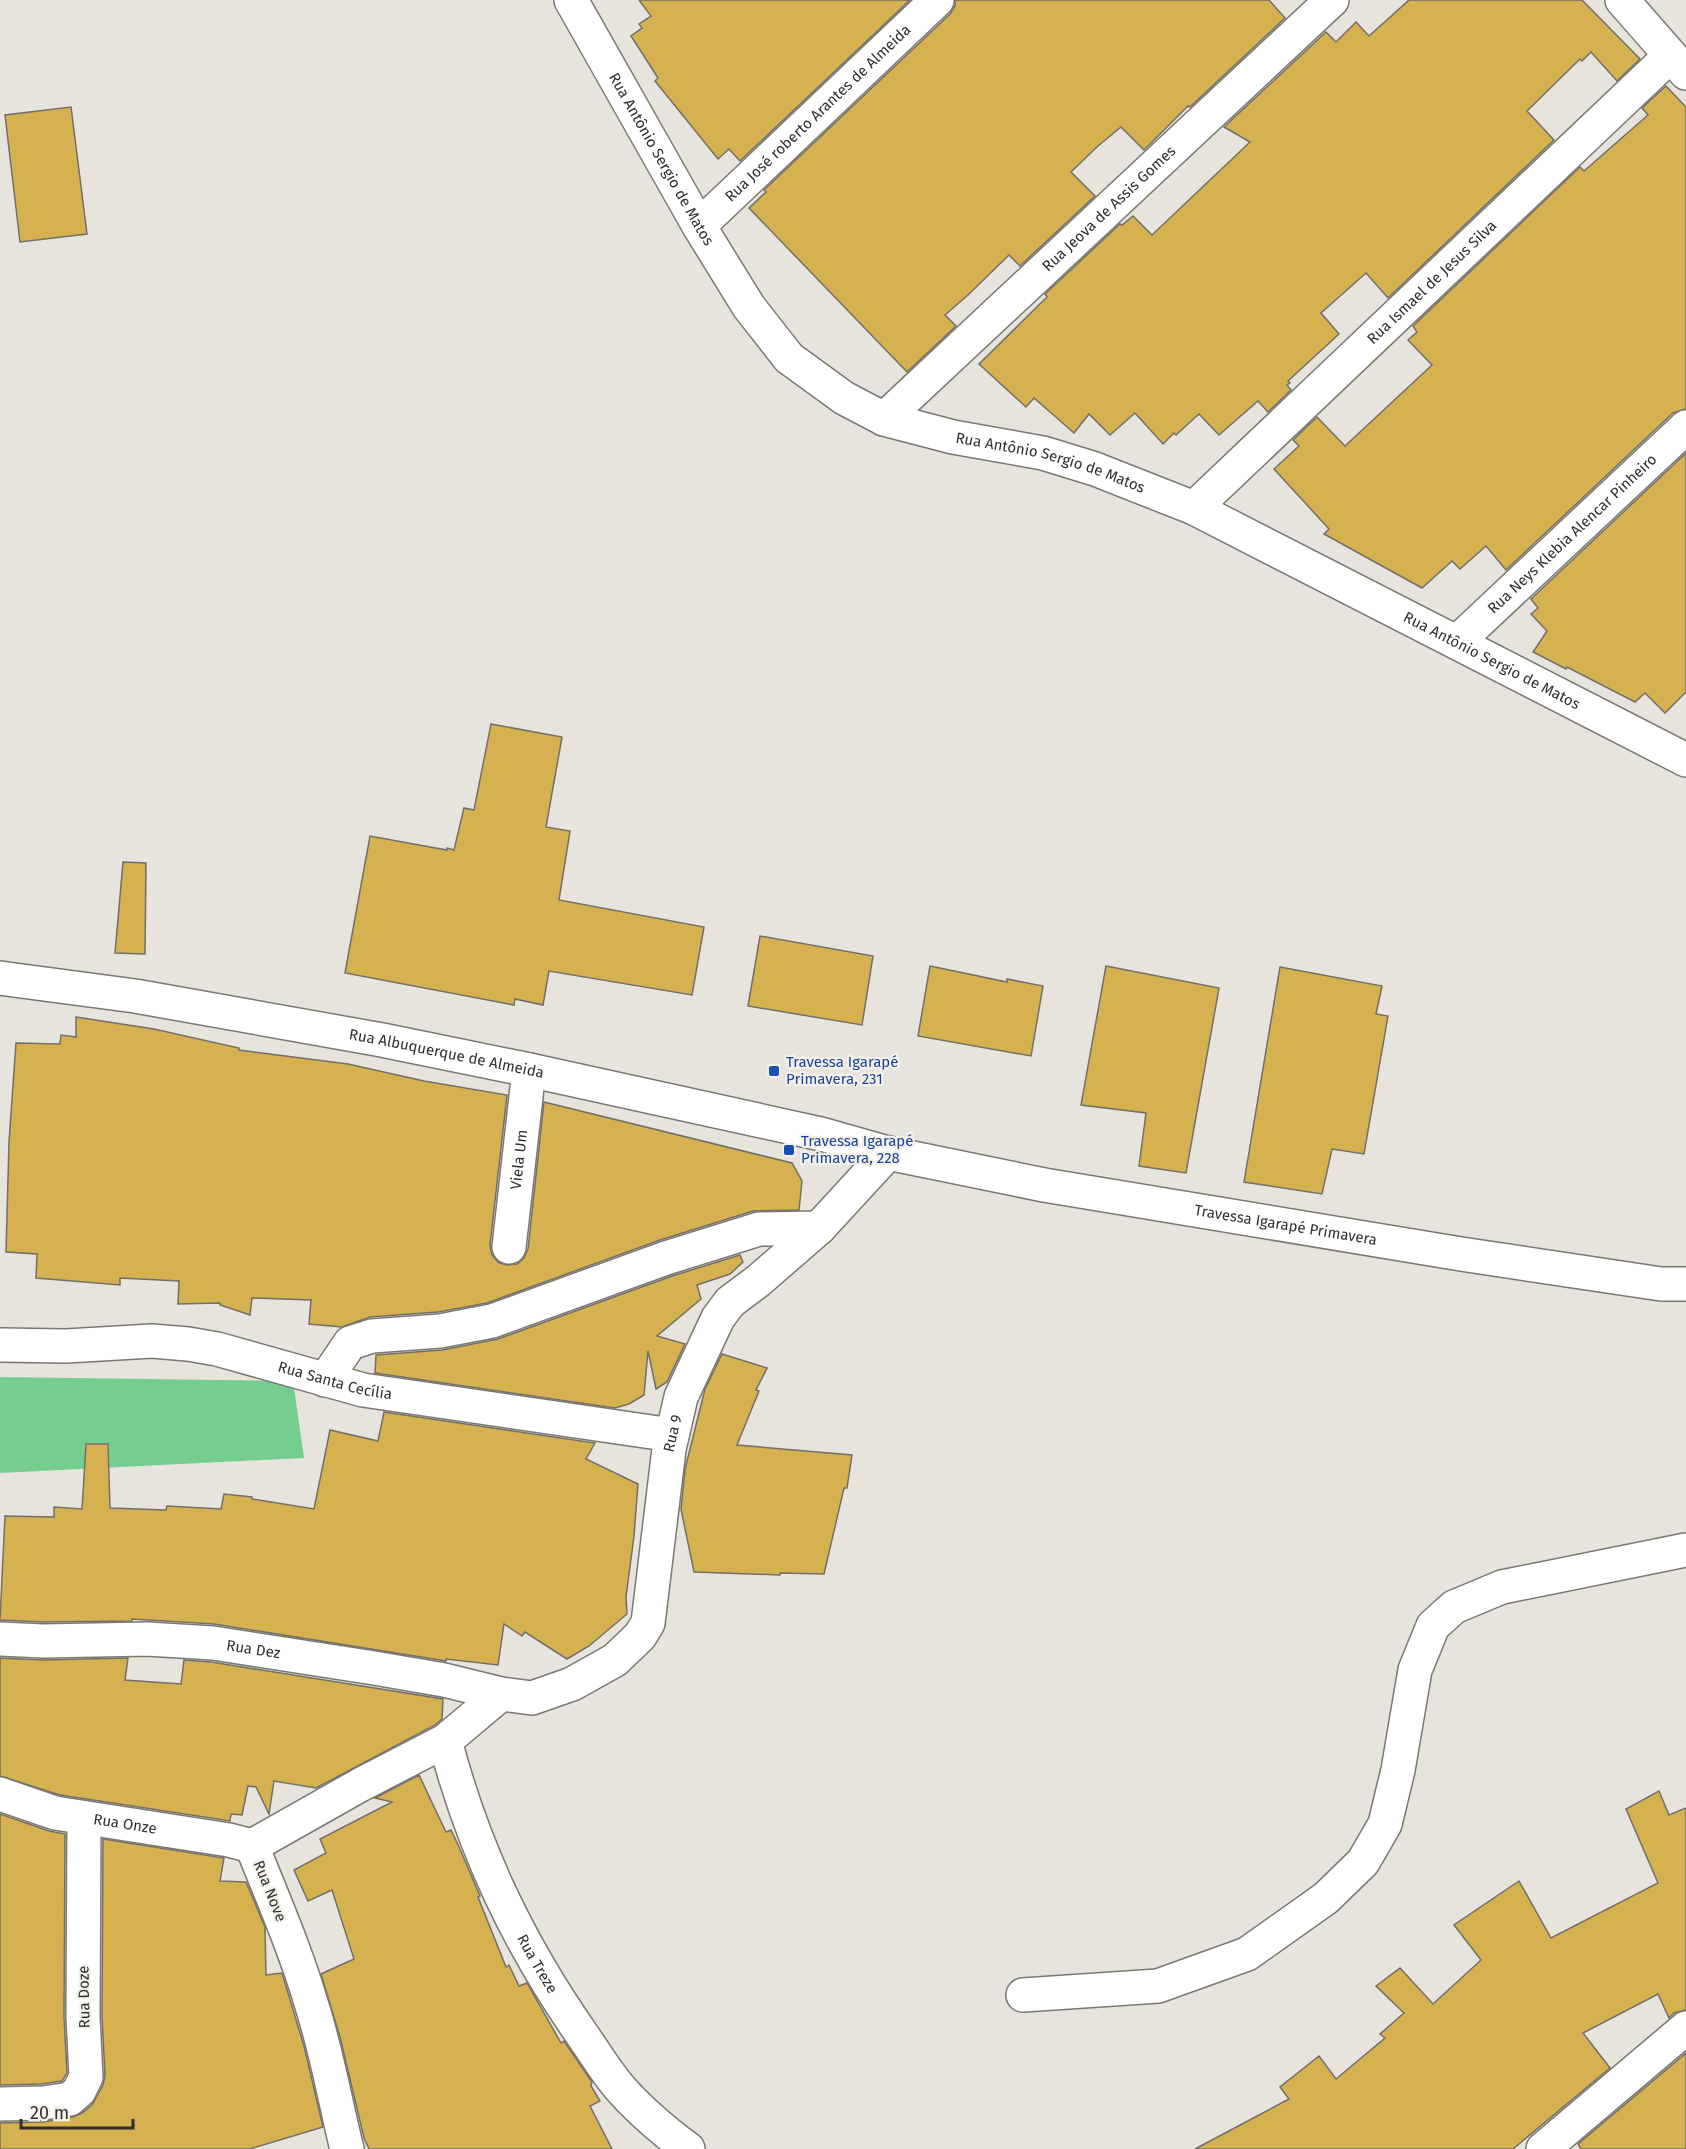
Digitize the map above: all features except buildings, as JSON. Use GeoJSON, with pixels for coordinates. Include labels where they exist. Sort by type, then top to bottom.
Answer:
{"type":"FeatureCollection","features":[{"type":"Feature","properties":{"kind":"street","name":"Rua Antônio Sergio de Matos"},"geometry":{"type":"LineString","coordinates":[[571,0],[699,226],[749,307],[789,358],[844,398],[884,419],[953,437],[1043,453],[1095,469],[1194,508],[1686,760]]}},
{"type":"Feature","properties":{"kind":"street","name":"Rua José roberto Arantes de Almeida"},"geometry":{"type":"LineString","coordinates":[[699,226],[937,0]]}},
{"type":"Feature","properties":{"kind":"street","name":"Rua Jeova de Assis Gomes"},"geometry":{"type":"LineString","coordinates":[[884,419],[1332,0]]}},
{"type":"Feature","properties":{"kind":"street"},"geometry":{"type":"LineString","coordinates":[[1622,0],[1678,64]]}},
{"type":"Feature","properties":{"kind":"street","name":"Rua Ismael de Jesus Silva"},"geometry":{"type":"LineString","coordinates":[[1194,508],[1678,64]]}},
{"type":"Feature","properties":{"kind":"street","name":"Rua Neys Klebia Alencar Pinheiro"},"geometry":{"type":"LineString","coordinates":[[1458,642],[1686,427]]}},
{"type":"Feature","properties":{"kind":"street","name":"Rua Albuquerque de Almeida"},"geometry":{"type":"LineString","coordinates":[[0,978],[135,996],[382,1040],[821,1134],[888,1153]]}},
{"type":"Feature","properties":{"kind":"street","name":"Viela Um"},"geometry":{"type":"LineString","coordinates":[[509,1247],[529,1070]]}},
{"type":"Feature","properties":{"kind":"street","name":"Rua 9"},"geometry":{"type":"LineString","coordinates":[[501,1694],[532,1698],[572,1684],[615,1660],[640,1636],[648,1623],[652,1601],[672,1435],[681,1396],[718,1318],[730,1302],[819,1228],[888,1153]]}},
{"type":"Feature","properties":{"kind":"street","name":"Travessa Igarapé Primavera"},"geometry":{"type":"LineString","coordinates":[[888,1153],[1044,1185],[1461,1254],[1661,1284],[1686,1284]]}},
{"type":"Feature","properties":{"kind":"street"},"geometry":{"type":"LineString","coordinates":[[325,1380],[350,1343],[361,1339],[372,1336],[440,1331],[492,1321],[666,1258],[759,1229],[819,1228]]}},
{"type":"Feature","properties":{"kind":"street","name":"Rua Santa Cecília"},"geometry":{"type":"LineString","coordinates":[[0,1345],[66,1346],[152,1341],[188,1344],[218,1349],[363,1390],[672,1435]]}},
{"type":"Feature","properties":{"kind":"street"},"geometry":{"type":"LineString","coordinates":[[1023,1995],[1158,1986],[1247,1954],[1326,1898],[1363,1862],[1385,1824],[1398,1770],[1415,1670],[1433,1626],[1454,1607],[1502,1587],[1686,1550]]}},
{"type":"Feature","properties":{"kind":"street","name":"Rua Dez"},"geometry":{"type":"LineString","coordinates":[[0,1639],[43,1641],[147,1639],[213,1643],[444,1680],[501,1694]]}},
{"type":"Feature","properties":{"kind":"street","name":"Rua Nove"},"geometry":{"type":"LineString","coordinates":[[347,2149],[326,2054],[312,2004],[294,1951],[252,1846],[360,1785],[445,1741],[501,1694]]}},
{"type":"Feature","properties":{"kind":"street","name":"Rua Treze"},"geometry":{"type":"LineString","coordinates":[[445,1741],[459,1792],[480,1850],[509,1915],[554,1994],[620,2088],[659,2127],[688,2149]]}},
{"type":"Feature","properties":{"kind":"street","name":"Rua Onze"},"geometry":{"type":"LineString","coordinates":[[0,1794],[55,1813],[230,1840],[252,1846]]}},
{"type":"Feature","properties":{"kind":"street","name":"Rua Doze"},"geometry":{"type":"LineString","coordinates":[[0,2104],[43,2103],[70,2098],[79,2091],[86,2077],[83,2017],[84,1818]]}},
{"type":"Feature","properties":{"kind":"street"},"geometry":{"type":"LineString","coordinates":[[1543,2149],[1686,2028]]}},
{"type":"Feature","properties":{"kind":"green space"},"geometry":{"type":"Polygon","coordinates":[[[0,1377],[293,1381],[304,1458],[0,1473],[0,1377]]]}},
{"type":"Feature","properties":{"kind":"place","name":"Travessa Igarapé Primavera, 231"},"geometry":{"type":"Point","coordinates":[774,1071]}},
{"type":"Feature","properties":{"kind":"place","name":"Travessa Igarapé Primavera, 228"},"geometry":{"type":"Point","coordinates":[789,1150]}}]}
